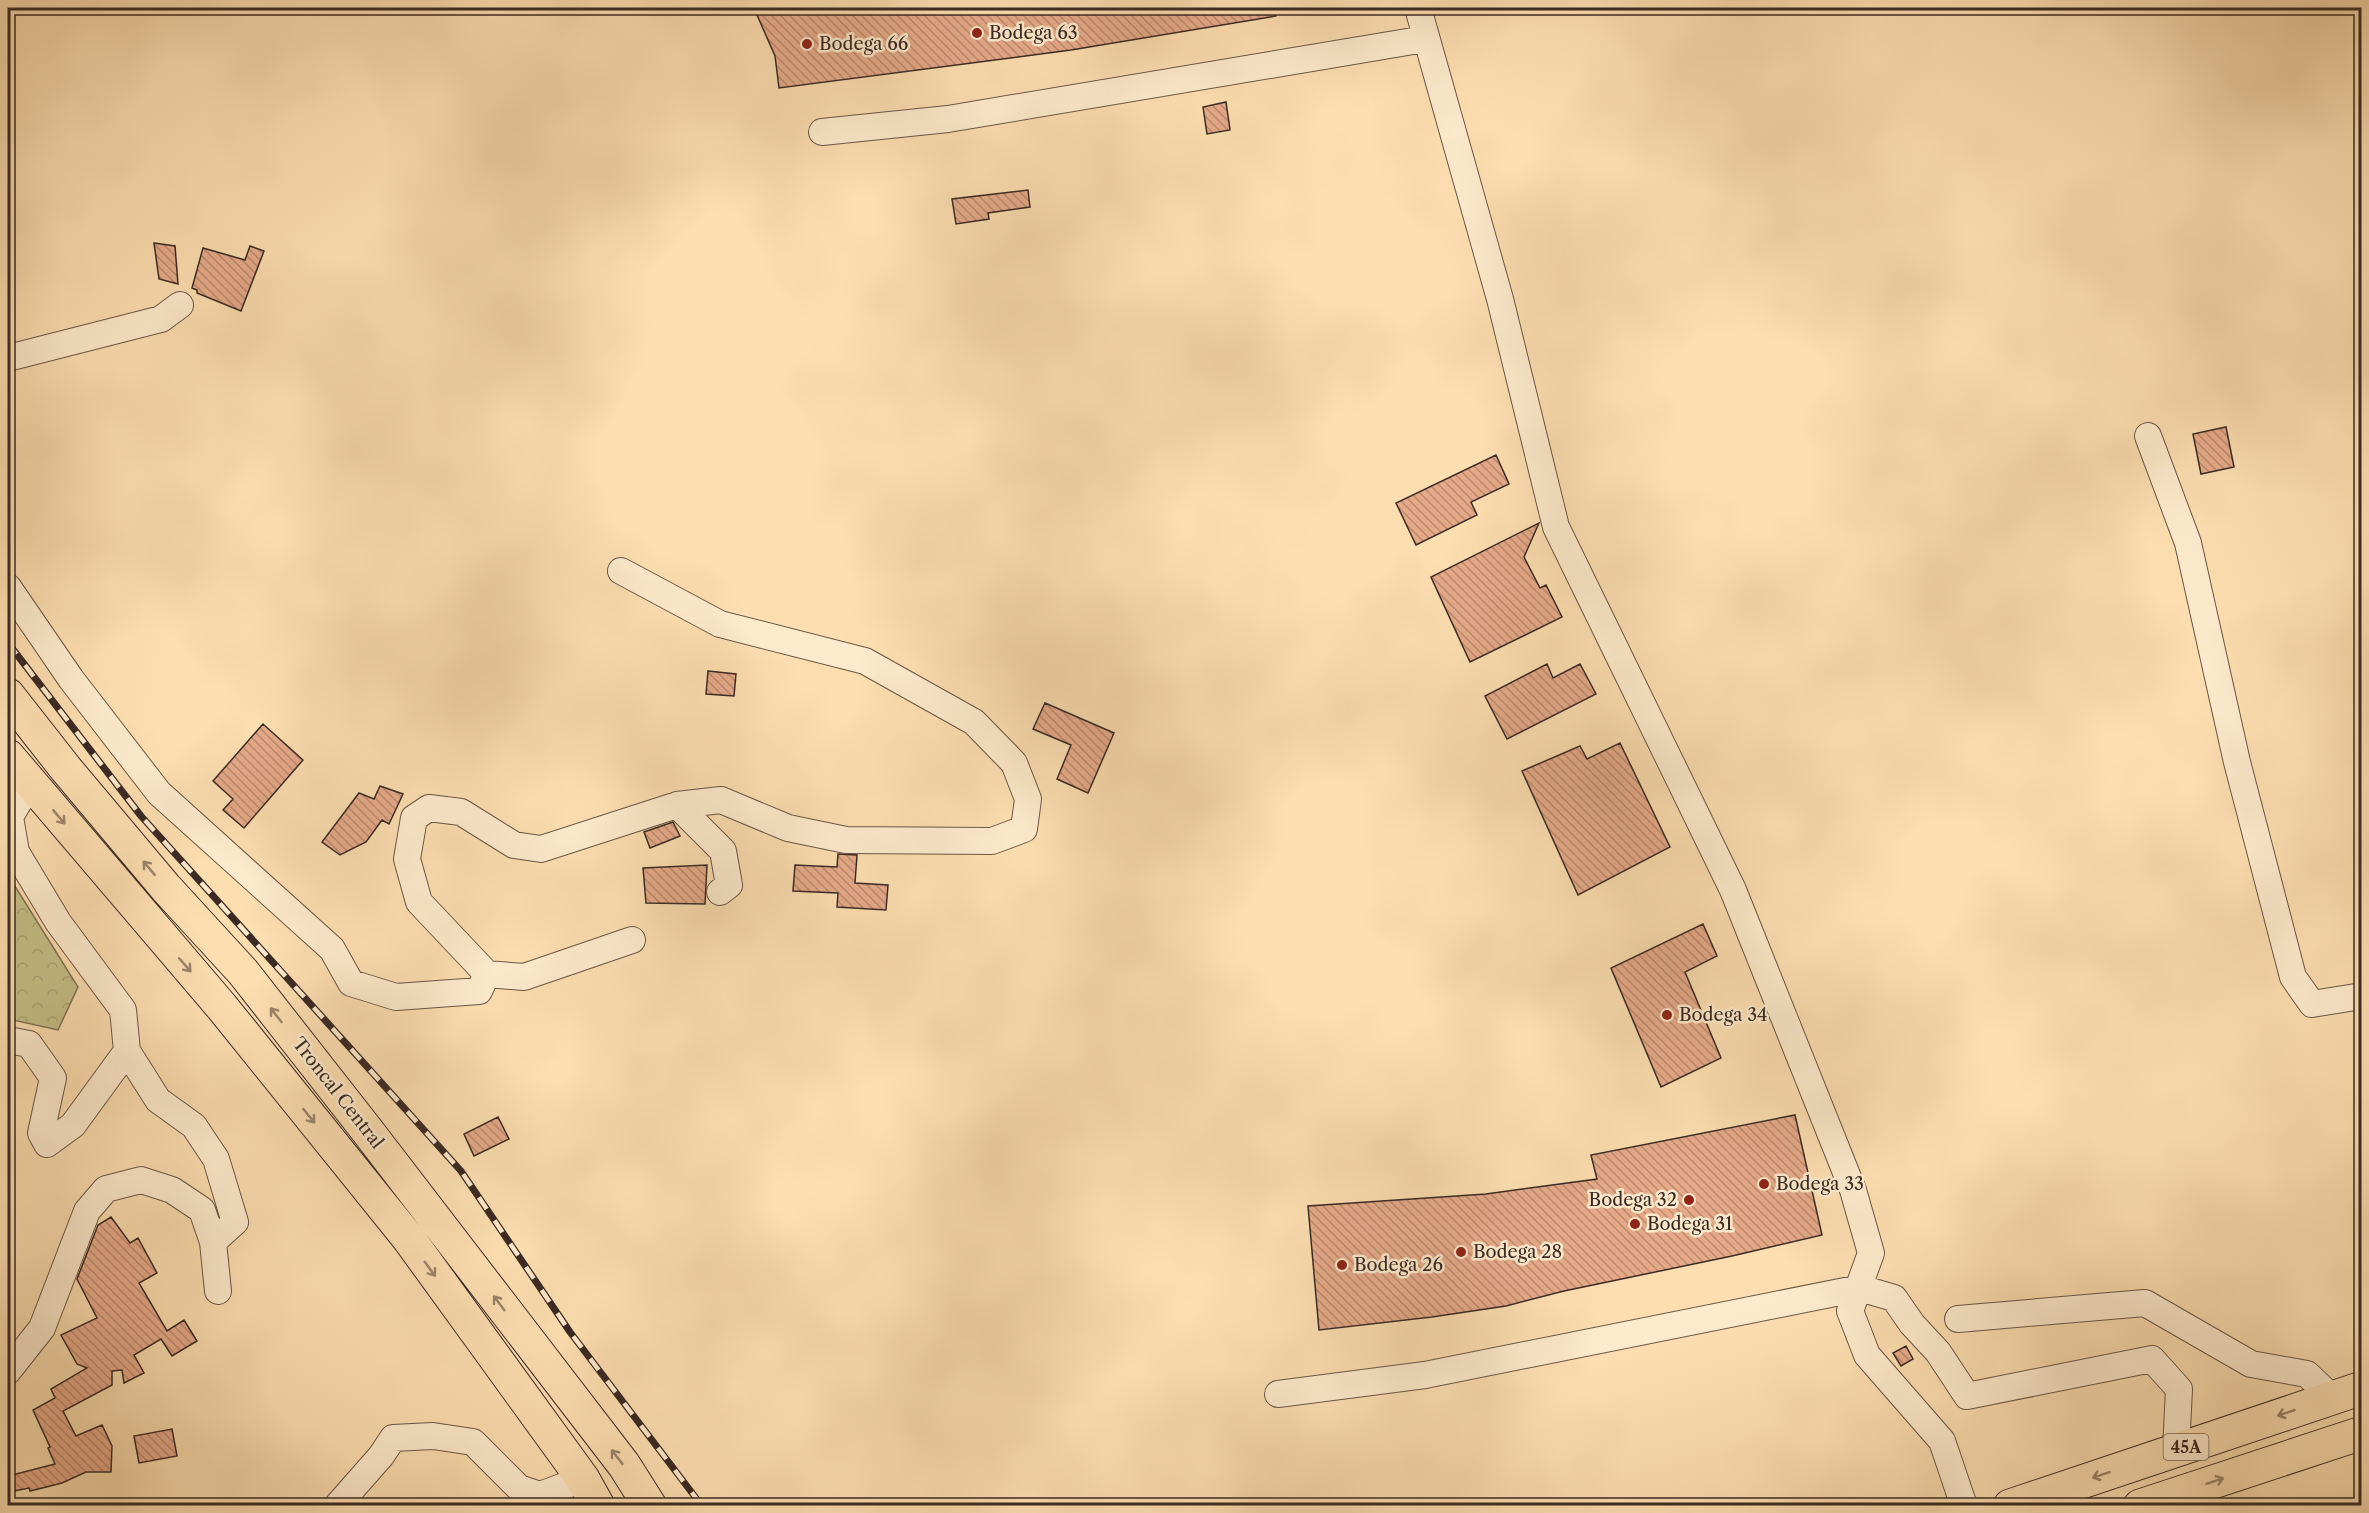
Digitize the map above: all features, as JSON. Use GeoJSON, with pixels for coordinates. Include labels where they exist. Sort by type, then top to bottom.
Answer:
{"type":"FeatureCollection","features":[{"type":"Feature","properties":{"kind":"main road","name":"Troncal Central"},"geometry":{"type":"LineString","coordinates":[[8,695],[73,778],[257,991],[624,1465],[650,1506]]}},
{"type":"Feature","properties":{"kind":"main road","name":"Troncal Central"},"geometry":{"type":"LineString","coordinates":[[8,756],[222,1007],[409,1239],[591,1492]]}},
{"type":"Feature","properties":{"kind":"main road","name":"45A"},"geometry":{"type":"LineString","coordinates":[[2010,1506],[2346,1393]]}},
{"type":"Feature","properties":{"kind":"main road","name":"45A"},"geometry":{"type":"LineString","coordinates":[[2140,1506],[2361,1433]]}},
{"type":"Feature","properties":{"kind":"street"},"geometry":{"type":"LineString","coordinates":[[1418,8],[1500,299],[1556,527],[1732,890],[1853,1190],[1871,1253],[1850,1311],[1867,1354],[1942,1441],[1964,1506]]}},
{"type":"Feature","properties":{"kind":"street"},"geometry":{"type":"LineString","coordinates":[[822,132],[948,119],[1425,39]]}},
{"type":"Feature","properties":{"kind":"street"},"geometry":{"type":"LineString","coordinates":[[8,358],[161,319],[180,305]]}},
{"type":"Feature","properties":{"kind":"street"},"geometry":{"type":"LineString","coordinates":[[2148,436],[2188,543],[2237,762],[2293,977],[2312,1004],[2361,996]]}},
{"type":"Feature","properties":{"kind":"street"},"geometry":{"type":"LineString","coordinates":[[621,571],[720,624],[865,661],[974,722],[1014,763],[1028,799],[1024,829],[992,841],[846,840],[788,828],[720,800],[677,805],[541,849],[514,845],[461,812],[429,808],[414,818],[407,859],[418,902],[487,974],[525,977],[632,940]]}},
{"type":"Feature","properties":{"kind":"street"},"geometry":{"type":"LineString","coordinates":[[8,587],[71,679],[159,793],[332,949],[351,983],[396,997],[479,991],[487,974]]}},
{"type":"Feature","properties":{"kind":"street"},"geometry":{"type":"LineString","coordinates":[[35,788],[20,800],[10,817],[16,852],[58,921],[123,1010],[127,1051],[158,1100],[194,1126],[216,1159],[235,1222],[213,1242]]}},
{"type":"Feature","properties":{"kind":"street"},"geometry":{"type":"LineString","coordinates":[[677,805],[723,851],[729,885],[720,892]]}},
{"type":"Feature","properties":{"kind":"street"},"geometry":{"type":"LineString","coordinates":[[8,1040],[29,1044],[53,1078],[41,1133],[47,1144],[73,1125],[127,1051]]}},
{"type":"Feature","properties":{"kind":"street"},"geometry":{"type":"LineString","coordinates":[[8,1371],[42,1328],[87,1210],[106,1188],[141,1180],[172,1190],[202,1210],[213,1242],[218,1291]]}},
{"type":"Feature","properties":{"kind":"street"},"geometry":{"type":"LineString","coordinates":[[1278,1394],[1425,1375],[1860,1288],[1894,1298],[1912,1324],[1938,1352],[1967,1396],[2152,1359],[2179,1389],[2176,1450]]}},
{"type":"Feature","properties":{"kind":"street"},"geometry":{"type":"LineString","coordinates":[[1958,1319],[2145,1304],[2251,1364],[2307,1374],[2346,1393]]}},
{"type":"Feature","properties":{"kind":"street"},"geometry":{"type":"LineString","coordinates":[[337,1506],[393,1438],[433,1436],[473,1442],[519,1488],[540,1495],[591,1492]]}},
{"type":"Feature","properties":{"kind":"green space"},"geometry":{"type":"Polygon","coordinates":[[[8,875],[78,987],[58,1030],[8,1019],[8,875]]]}},
{"type":"Feature","properties":{"kind":"building"},"geometry":{"type":"Polygon","coordinates":[[[754,8],[1275,8],[1276,16],[1071,50],[779,88],[775,56],[754,8]]]}},
{"type":"Feature","properties":{"kind":"building"},"geometry":{"type":"Polygon","coordinates":[[[1226,102],[1230,130],[1207,134],[1203,107],[1226,102]]]}},
{"type":"Feature","properties":{"kind":"building"},"geometry":{"type":"Polygon","coordinates":[[[1028,190],[1030,207],[988,213],[989,219],[956,224],[952,199],[1028,190]]]}},
{"type":"Feature","properties":{"kind":"building"},"geometry":{"type":"Polygon","coordinates":[[[154,243],[175,246],[178,284],[159,279],[154,243]]]}},
{"type":"Feature","properties":{"kind":"building"},"geometry":{"type":"Polygon","coordinates":[[[250,246],[264,251],[241,311],[197,293],[197,290],[192,288],[203,248],[245,260],[250,246]]]}},
{"type":"Feature","properties":{"kind":"building"},"geometry":{"type":"Polygon","coordinates":[[[2226,427],[2234,467],[2201,474],[2193,434],[2226,427]]]}},
{"type":"Feature","properties":{"kind":"building"},"geometry":{"type":"Polygon","coordinates":[[[1496,455],[1509,484],[1471,502],[1477,515],[1416,545],[1396,503],[1496,455]]]}},
{"type":"Feature","properties":{"kind":"building"},"geometry":{"type":"Polygon","coordinates":[[[1539,523],[1524,557],[1540,588],[1546,585],[1562,617],[1470,662],[1431,577],[1539,523]]]}},
{"type":"Feature","properties":{"kind":"building"},"geometry":{"type":"Polygon","coordinates":[[[1547,664],[1553,678],[1580,664],[1596,694],[1507,739],[1485,696],[1547,664]]]}},
{"type":"Feature","properties":{"kind":"building"},"geometry":{"type":"Polygon","coordinates":[[[708,671],[736,674],[734,696],[706,694],[708,671]]]}},
{"type":"Feature","properties":{"kind":"building"},"geometry":{"type":"Polygon","coordinates":[[[1045,703],[1114,733],[1088,793],[1057,779],[1071,745],[1033,729],[1045,703]]]}},
{"type":"Feature","properties":{"kind":"building"},"geometry":{"type":"Polygon","coordinates":[[[263,724],[303,760],[244,828],[223,810],[233,799],[213,781],[263,724]]]}},
{"type":"Feature","properties":{"kind":"building"},"geometry":{"type":"Polygon","coordinates":[[[1620,743],[1670,847],[1578,895],[1522,771],[1580,746],[1587,759],[1620,743]]]}},
{"type":"Feature","properties":{"kind":"building"},"geometry":{"type":"Polygon","coordinates":[[[380,786],[403,794],[389,824],[382,820],[366,842],[340,855],[322,842],[359,793],[374,799],[380,786]]]}},
{"type":"Feature","properties":{"kind":"building"},"geometry":{"type":"Polygon","coordinates":[[[673,822],[680,836],[650,848],[644,832],[673,822]]]}},
{"type":"Feature","properties":{"kind":"building"},"geometry":{"type":"Polygon","coordinates":[[[838,854],[857,855],[855,883],[888,885],[886,910],[837,907],[838,893],[793,891],[795,865],[837,867],[838,854]]]}},
{"type":"Feature","properties":{"kind":"building"},"geometry":{"type":"Polygon","coordinates":[[[707,865],[705,904],[646,903],[643,868],[707,865]]]}},
{"type":"Feature","properties":{"kind":"building","name":"Bodega 34"},"geometry":{"type":"Polygon","coordinates":[[[1703,924],[1717,956],[1685,972],[1721,1058],[1661,1087],[1611,968],[1703,924]]]}},
{"type":"Feature","properties":{"kind":"building"},"geometry":{"type":"Polygon","coordinates":[[[1795,1115],[1822,1235],[1564,1291],[1506,1306],[1319,1330],[1308,1206],[1486,1194],[1597,1179],[1591,1155],[1795,1115]]]}},
{"type":"Feature","properties":{"kind":"building"},"geometry":{"type":"Polygon","coordinates":[[[498,1117],[509,1139],[474,1156],[464,1134],[498,1117]]]}},
{"type":"Feature","properties":{"kind":"building"},"geometry":{"type":"Polygon","coordinates":[[[111,1217],[130,1243],[138,1238],[157,1273],[139,1283],[167,1331],[184,1320],[197,1341],[172,1356],[161,1339],[134,1355],[144,1373],[124,1383],[122,1370],[112,1371],[112,1385],[63,1411],[76,1436],[102,1425],[112,1446],[111,1472],[86,1472],[62,1483],[30,1491],[29,1488],[8,1492],[8,1476],[55,1464],[33,1410],[55,1398],[51,1389],[87,1368],[77,1364],[61,1335],[97,1318],[77,1279],[98,1225],[111,1217]]]}},
{"type":"Feature","properties":{"kind":"building"},"geometry":{"type":"Polygon","coordinates":[[[1906,1346],[1913,1359],[1901,1366],[1893,1353],[1906,1346]]]}},
{"type":"Feature","properties":{"kind":"building"},"geometry":{"type":"Polygon","coordinates":[[[172,1429],[177,1456],[139,1463],[134,1436],[172,1429]]]}},
{"type":"Feature","properties":{"kind":"railway"},"geometry":{"type":"LineString","coordinates":[[8,643],[141,816],[461,1171],[570,1332],[702,1506]]}},
{"type":"Feature","properties":{"kind":"place","name":"Bodega 63"},"geometry":{"type":"Point","coordinates":[977,33]}},
{"type":"Feature","properties":{"kind":"place","name":"Bodega 66"},"geometry":{"type":"Point","coordinates":[807,44]}},
{"type":"Feature","properties":{"kind":"place","name":"Bodega 34"},"geometry":{"type":"Point","coordinates":[1667,1015]}},
{"type":"Feature","properties":{"kind":"place","name":"Bodega 33"},"geometry":{"type":"Point","coordinates":[1764,1184]}},
{"type":"Feature","properties":{"kind":"place","name":"Bodega 32"},"geometry":{"type":"Point","coordinates":[1689,1200]}},
{"type":"Feature","properties":{"kind":"place","name":"Bodega 31"},"geometry":{"type":"Point","coordinates":[1635,1224]}},
{"type":"Feature","properties":{"kind":"place","name":"Bodega 28"},"geometry":{"type":"Point","coordinates":[1461,1252]}},
{"type":"Feature","properties":{"kind":"place","name":"Bodega 26"},"geometry":{"type":"Point","coordinates":[1342,1265]}}]}
